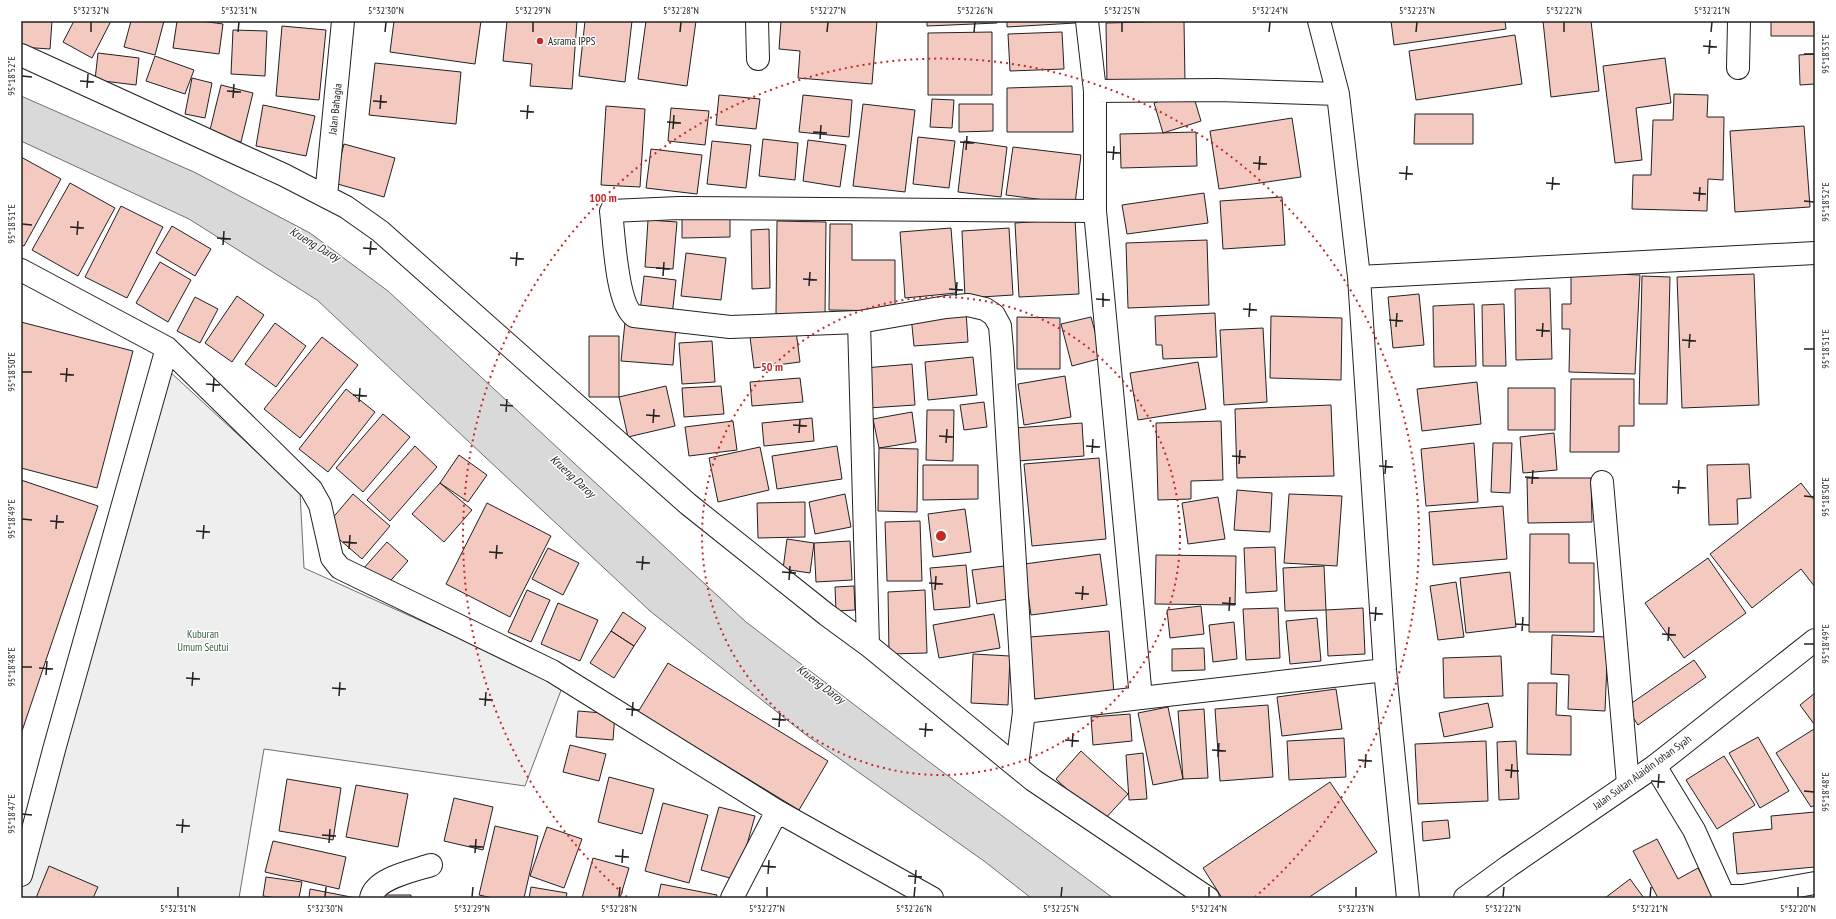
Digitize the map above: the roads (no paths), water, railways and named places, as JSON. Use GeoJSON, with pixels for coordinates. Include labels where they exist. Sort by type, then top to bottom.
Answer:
{"type":"FeatureCollection","features":[{"type":"Feature","properties":{"kind":"street","name":"Jalan Bahagia"},"geometry":{"type":"LineString","coordinates":[[326,196],[343,21]]}},
{"type":"Feature","properties":{"kind":"street"},"geometry":{"type":"LineString","coordinates":[[758,21],[758,59]]}},
{"type":"Feature","properties":{"kind":"street"},"geometry":{"type":"LineString","coordinates":[[1088,21],[1095,91],[1095,211],[1141,698]]}},
{"type":"Feature","properties":{"kind":"street"},"geometry":{"type":"LineString","coordinates":[[1319,21],[1338,94],[1360,277],[1384,670],[1408,898]]}},
{"type":"Feature","properties":{"kind":"street"},"geometry":{"type":"LineString","coordinates":[[1738,68],[1739,21]]}},
{"type":"Feature","properties":{"kind":"street"},"geometry":{"type":"LineString","coordinates":[[21,55],[284,175],[346,207],[380,231],[688,504],[827,615],[868,645],[1033,780],[1208,898]]}},
{"type":"Feature","properties":{"kind":"street"},"geometry":{"type":"LineString","coordinates":[[1095,91],[1218,90],[1338,94]]}},
{"type":"Feature","properties":{"kind":"street"},"geometry":{"type":"LineString","coordinates":[[1017,766],[1024,712],[1000,326],[994,315],[985,309],[968,305],[946,306],[859,322],[730,327],[634,316],[630,313],[621,293],[611,211],[679,208],[1095,211]]}},
{"type":"Feature","properties":{"kind":"street"},"geometry":{"type":"LineString","coordinates":[[1360,277],[1815,253]]}},
{"type":"Feature","properties":{"kind":"street"},"geometry":{"type":"LineString","coordinates":[[21,270],[167,348],[311,489],[320,505],[332,558],[340,568],[552,670],[777,810],[932,898]]}},
{"type":"Feature","properties":{"kind":"street"},"geometry":{"type":"LineString","coordinates":[[859,322],[868,645]]}},
{"type":"Feature","properties":{"kind":"street"},"geometry":{"type":"LineString","coordinates":[[21,875],[57,738],[167,348]]}},
{"type":"Feature","properties":{"kind":"street"},"geometry":{"type":"LineString","coordinates":[[1602,482],[1628,784]]}},
{"type":"Feature","properties":{"kind":"street","name":"Jalan Sultan Alaidin Johan Syah"},"geometry":{"type":"LineString","coordinates":[[1465,898],[1655,766],[1815,640]]}},
{"type":"Feature","properties":{"kind":"street"},"geometry":{"type":"LineString","coordinates":[[1024,712],[1384,670]]}},
{"type":"Feature","properties":{"kind":"street"},"geometry":{"type":"LineString","coordinates":[[1655,766],[1694,830],[1722,892],[1726,895],[1743,896],[1815,883]]}},
{"type":"Feature","properties":{"kind":"street"},"geometry":{"type":"LineString","coordinates":[[732,898],[777,810]]}},
{"type":"Feature","properties":{"kind":"street"},"geometry":{"type":"LineString","coordinates":[[370,898],[383,881],[431,866]]}},
{"type":"Feature","properties":{"kind":"water","name":"Krueng Daroy"},"geometry":{"type":"Polygon","coordinates":[[[21,96],[194,172],[310,233],[388,291],[746,622],[928,761],[1113,898],[1031,898],[984,861],[806,735],[650,611],[317,300],[189,219],[21,141],[21,96]]]}},
{"type":"Feature","properties":{"kind":"place","name":"Asrama IPPS"},"geometry":{"type":"Point","coordinates":[540,41]}},
{"type":"Feature","properties":{"kind":"park label","name":"Kuburan Umum Seutui"},"geometry":{"type":"Point","coordinates":[203,640]}}]}
